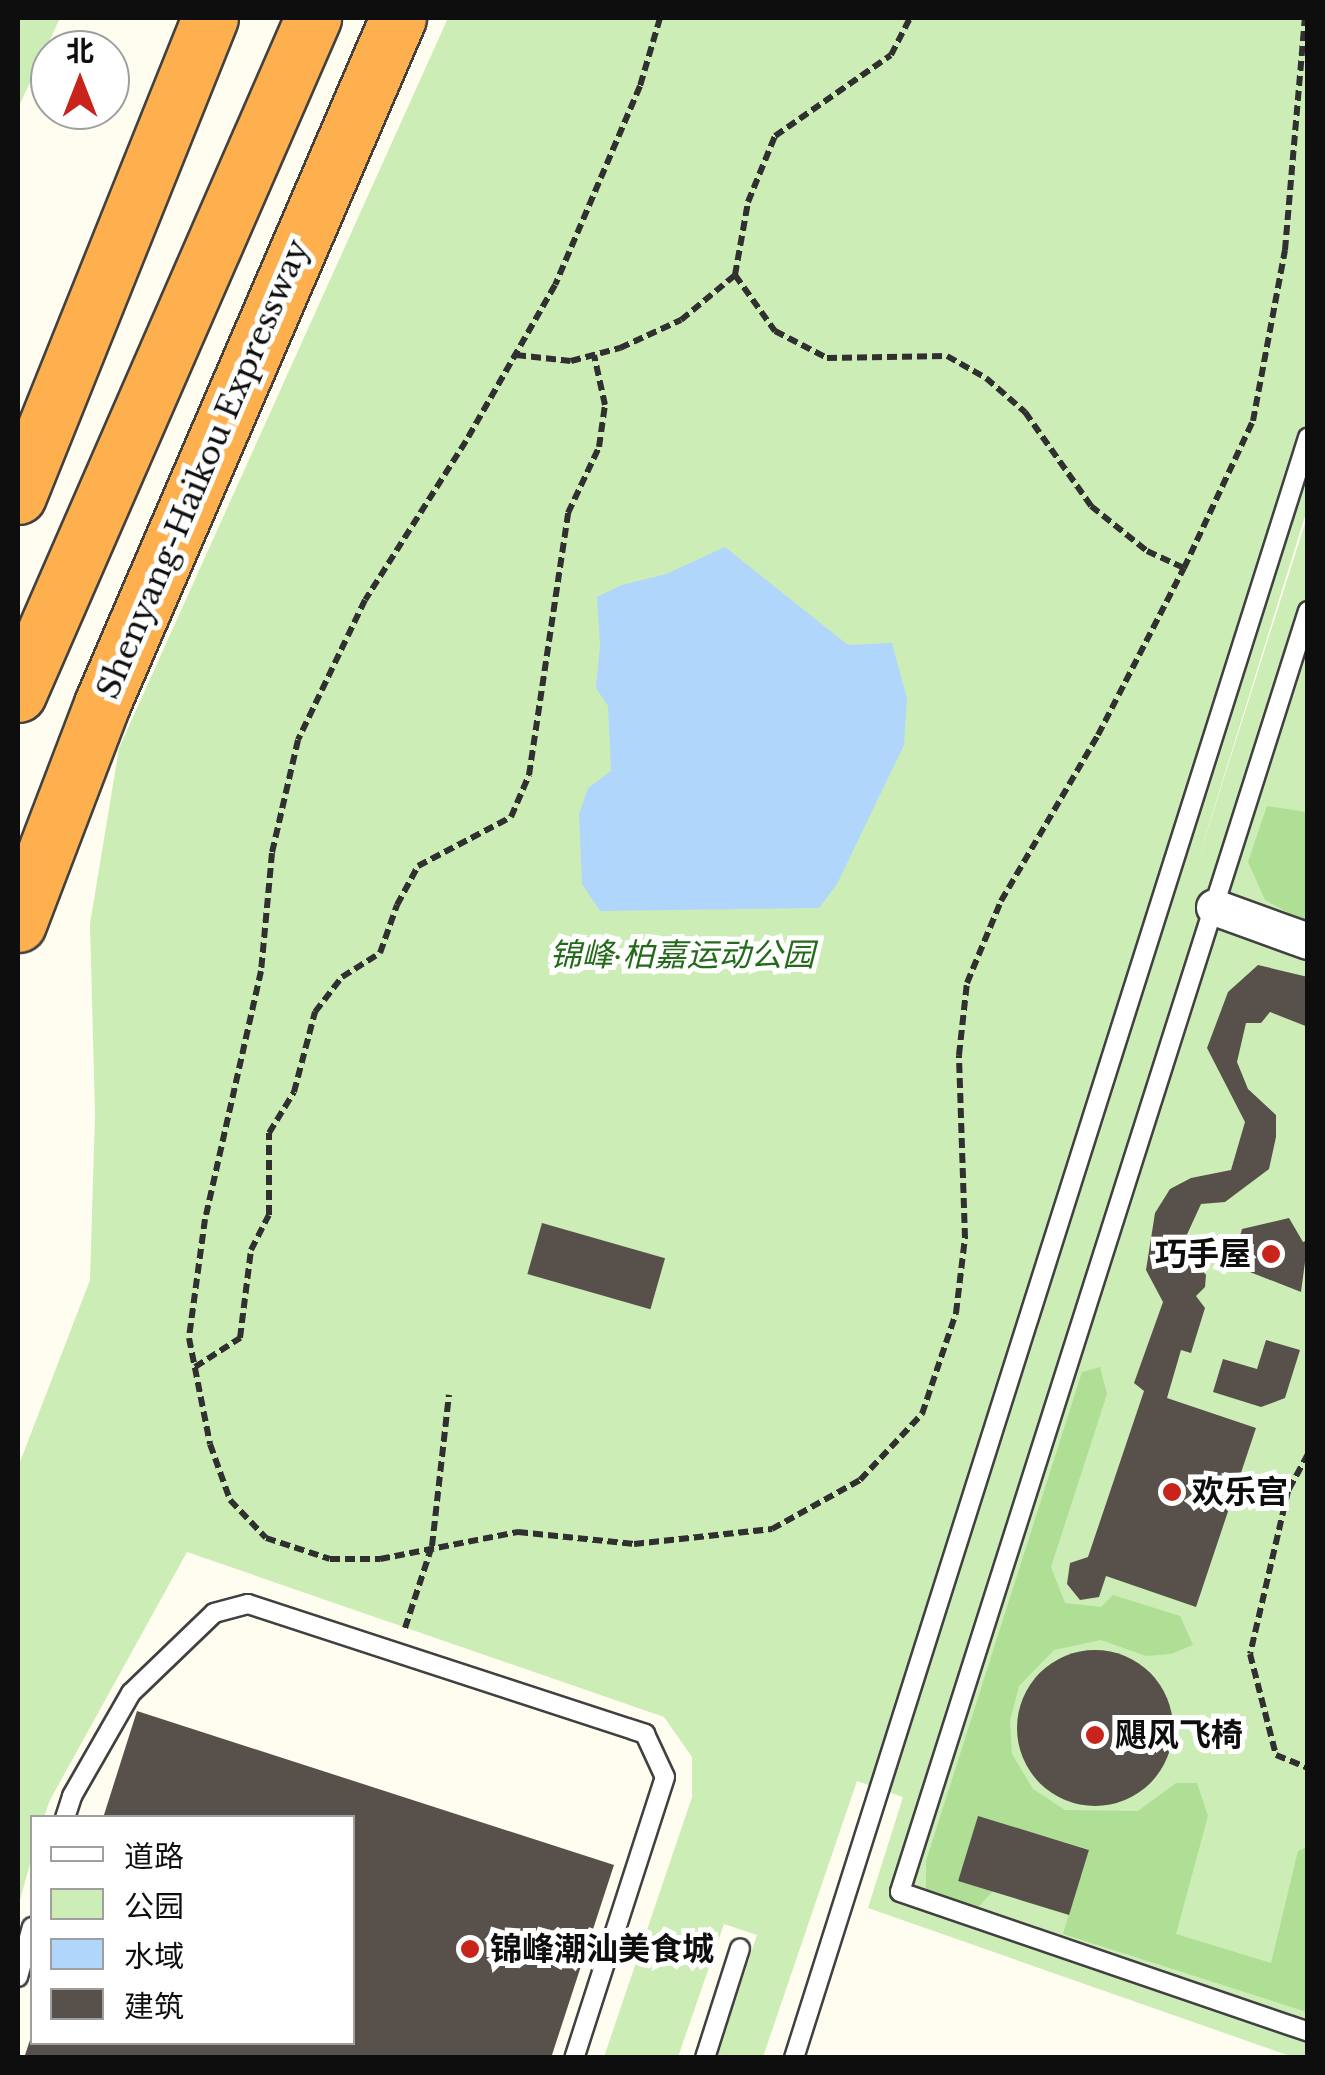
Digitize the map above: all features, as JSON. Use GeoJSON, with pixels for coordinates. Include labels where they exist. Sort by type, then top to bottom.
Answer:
{"type":"FeatureCollection","features":[{"type":"Feature","properties":{"kind":"highway"},"geometry":{"type":"LineString","coordinates":[[18,496],[210,18]]}},
{"type":"Feature","properties":{"kind":"highway"},"geometry":{"type":"LineString","coordinates":[[18,694],[314,18]]}},
{"type":"Feature","properties":{"kind":"highway","name":"Shenyang-Haikou Expressway"},"geometry":{"type":"LineString","coordinates":[[18,924],[102,704],[398,18]]}},
{"type":"Feature","properties":{"kind":"street"},"geometry":{"type":"LineString","coordinates":[[1214,906],[1308,941]]}},
{"type":"Feature","properties":{"kind":"lane"},"geometry":{"type":"LineString","coordinates":[[794,2058],[1308,438]]}},
{"type":"Feature","properties":{"kind":"lane"},"geometry":{"type":"LineString","coordinates":[[1308,611],[900,1892],[1308,2032]]}},
{"type":"Feature","properties":{"kind":"lane"},"geometry":{"type":"LineString","coordinates":[[66,1815],[72,1796],[131,1693],[214,1613],[248,1604],[646,1734],[665,1777],[574,2058]]}},
{"type":"Feature","properties":{"kind":"lane"},"geometry":{"type":"LineString","coordinates":[[18,1977],[30,1934]]}},
{"type":"Feature","properties":{"kind":"lane"},"geometry":{"type":"LineString","coordinates":[[705,2058],[740,1948]]}},
{"type":"Feature","properties":{"kind":"path"},"geometry":{"type":"LineString","coordinates":[[660,18],[640,86],[562,267],[516,354],[365,600],[298,740],[272,853],[262,971],[205,1219],[189,1338],[210,1444],[230,1500],[266,1538],[330,1559],[380,1559],[518,1532],[634,1544],[772,1529],[860,1480],[922,1414],[956,1313],[965,1238],[959,1055],[967,983],[1001,901],[1098,735],[1184,568],[1252,421],[1285,250],[1305,18]]}},
{"type":"Feature","properties":{"kind":"path"},"geometry":{"type":"LineString","coordinates":[[516,354],[571,361],[594,354],[681,320],[736,275],[748,202],[775,136],[891,54],[910,18]]}},
{"type":"Feature","properties":{"kind":"path"},"geometry":{"type":"LineString","coordinates":[[736,275],[775,330],[827,358],[947,356],[986,378],[1026,412],[1091,506],[1147,552],[1184,568]]}},
{"type":"Feature","properties":{"kind":"path"},"geometry":{"type":"LineString","coordinates":[[194,1367],[240,1338],[251,1250],[269,1214],[269,1133],[294,1092],[315,1012],[342,977],[380,953],[397,905],[418,866],[511,817],[529,775],[568,514],[599,447],[605,405],[594,354]]}},
{"type":"Feature","properties":{"kind":"path"},"geometry":{"type":"LineString","coordinates":[[397,1652],[432,1546],[450,1395]]}},
{"type":"Feature","properties":{"kind":"path"},"geometry":{"type":"LineString","coordinates":[[1308,1454],[1288,1490],[1250,1654],[1276,1755],[1308,1768]]}},
{"type":"Feature","properties":{"kind":"green space"},"geometry":{"type":"Polygon","coordinates":[[[18,18],[60,18],[54,30],[30,30],[30,82],[18,108],[18,18]]]}},
{"type":"Feature","properties":{"kind":"green space","name":"锦峰·柏嘉运动公园"},"geometry":{"type":"Polygon","coordinates":[[[448,18],[1307,18],[1307,510],[1195,869],[1307,517],[1307,2057],[1293,2057],[868,1908],[903,1797],[857,1781],[763,2057],[716,2057],[757,1935],[724,1924],[678,2057],[604,2057],[692,1797],[692,1757],[664,1717],[187,1552],[45,1815],[30,1815],[30,1864],[18,1907],[18,1467],[90,1280],[95,1114],[90,924],[119,748],[448,18]]]}},
{"type":"Feature","properties":{"kind":"green space"},"geometry":{"type":"Polygon","coordinates":[[[1267,806],[1307,812],[1307,923],[1265,900],[1248,862],[1267,806]]]}},
{"type":"Feature","properties":{"kind":"green space"},"geometry":{"type":"Polygon","coordinates":[[[1100,1367],[1107,1394],[1051,1567],[1065,1603],[1101,1607],[1113,1595],[1180,1616],[1193,1645],[1171,1654],[1146,1656],[1101,1640],[1054,1650],[1019,1686],[1010,1721],[1012,1754],[1033,1789],[1065,1810],[1138,1811],[1176,1783],[1197,1783],[1208,1816],[1176,1934],[1271,1963],[1298,1851],[1307,1847],[1307,2012],[1063,1934],[1088,1849],[979,1817],[959,1881],[993,1891],[978,1907],[926,1890],[926,1861],[1082,1372],[1100,1367]]]}},
{"type":"Feature","properties":{"kind":"water"},"geometry":{"type":"Polygon","coordinates":[[[725,547],[848,645],[892,643],[907,698],[904,745],[837,884],[819,908],[600,911],[582,884],[579,814],[588,788],[611,771],[608,706],[596,688],[600,645],[597,597],[622,585],[666,574],[725,547]]]}},
{"type":"Feature","properties":{"kind":"building"},"geometry":{"type":"Polygon","coordinates":[[[1258,965],[1308,977],[1308,1027],[1270,1012],[1261,1023],[1246,1023],[1237,1062],[1248,1089],[1276,1115],[1276,1137],[1269,1169],[1225,1202],[1201,1204],[1179,1252],[1182,1265],[1198,1265],[1206,1275],[1205,1287],[1196,1296],[1205,1308],[1191,1353],[1181,1350],[1167,1398],[1256,1428],[1196,1607],[1106,1576],[1099,1597],[1080,1600],[1067,1584],[1070,1563],[1088,1557],[1144,1391],[1134,1383],[1163,1302],[1146,1270],[1155,1213],[1170,1189],[1191,1178],[1231,1170],[1245,1122],[1207,1048],[1228,992],[1258,965]]]}},
{"type":"Feature","properties":{"kind":"building","name":"巧手屋"},"geometry":{"type":"Polygon","coordinates":[[[1289,1218],[1303,1242],[1308,1240],[1301,1292],[1232,1265],[1242,1229],[1289,1218]]]}},
{"type":"Feature","properties":{"kind":"building"},"geometry":{"type":"Polygon","coordinates":[[[542,1223],[665,1258],[650,1309],[527,1274],[542,1223]]]}},
{"type":"Feature","properties":{"kind":"building"},"geometry":{"type":"Polygon","coordinates":[[[1266,1340],[1300,1350],[1285,1398],[1261,1407],[1213,1392],[1223,1359],[1257,1369],[1266,1340]]]}},
{"type":"Feature","properties":{"kind":"building","name":"飓风飞椅"},"geometry":{"type":"Polygon","coordinates":[[[1095,1650],[1125,1656],[1150,1673],[1167,1698],[1173,1728],[1167,1758],[1150,1783],[1125,1800],[1095,1806],[1065,1800],[1040,1783],[1023,1758],[1017,1728],[1023,1698],[1040,1673],[1065,1656],[1095,1650]]]}},
{"type":"Feature","properties":{"kind":"building","name":"锦峰潮汕美食城"},"geometry":{"type":"Polygon","coordinates":[[[137,1711],[614,1865],[551,2058],[24,2058],[30,2040],[30,2045],[355,2045],[355,1815],[104,1815],[137,1711]]]}},
{"type":"Feature","properties":{"kind":"building"},"geometry":{"type":"Polygon","coordinates":[[[978,1816],[1089,1850],[1069,1915],[958,1881],[978,1816]]]}},
{"type":"Feature","properties":{"kind":"place","name":"巧手屋"},"geometry":{"type":"Point","coordinates":[1271,1254]}},
{"type":"Feature","properties":{"kind":"place","name":"欢乐宫"},"geometry":{"type":"Point","coordinates":[1172,1492]}},
{"type":"Feature","properties":{"kind":"place","name":"飓风飞椅"},"geometry":{"type":"Point","coordinates":[1095,1735]}},
{"type":"Feature","properties":{"kind":"place","name":"锦峰潮汕美食城"},"geometry":{"type":"Point","coordinates":[470,1949]}}]}
